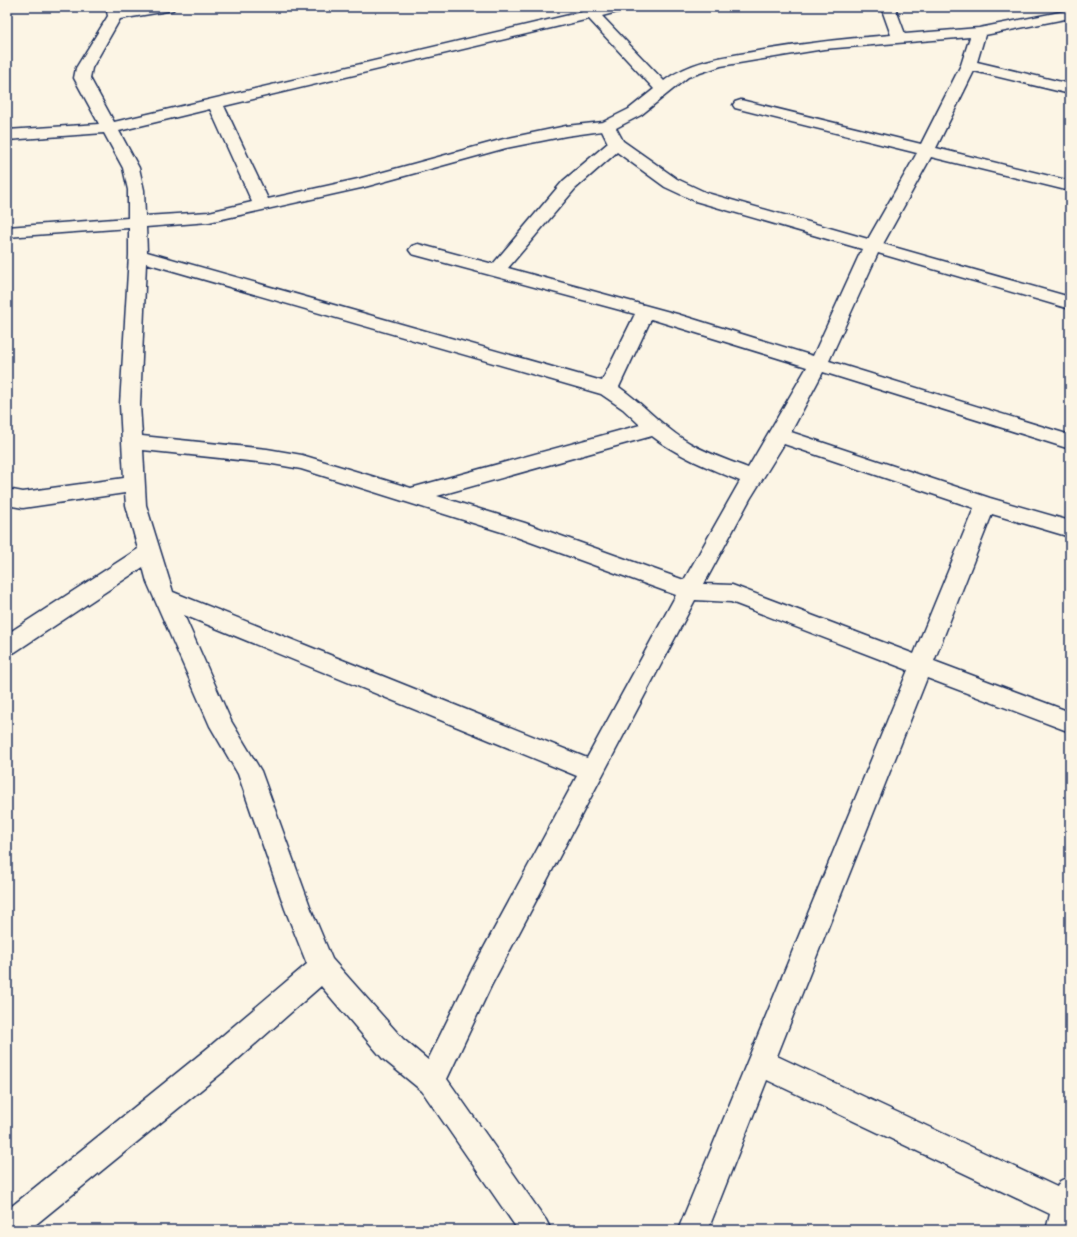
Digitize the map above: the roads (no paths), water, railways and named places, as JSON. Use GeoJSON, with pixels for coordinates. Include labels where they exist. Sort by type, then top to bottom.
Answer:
{"type":"FeatureCollection","features":[{"type":"Feature","properties":{"kind":"street"},"geometry":{"type":"LineString","coordinates":[[168,7],[114,12],[84,68],[82,78],[85,88],[110,128],[131,168],[136,190],[138,255],[130,405],[136,505],[150,552],[165,598],[222,726],[249,771],[298,909],[322,968],[393,1049],[432,1081],[536,1230]]}},
{"type":"Feature","properties":{"kind":"street"},"geometry":{"type":"LineString","coordinates":[[7,135],[110,128],[589,10],[620,7]]}},
{"type":"Feature","properties":{"kind":"street"},"geometry":{"type":"LineString","coordinates":[[888,7],[900,39]]}},
{"type":"Feature","properties":{"kind":"street"},"geometry":{"type":"LineString","coordinates":[[589,10],[663,89]]}},
{"type":"Feature","properties":{"kind":"street"},"geometry":{"type":"LineString","coordinates":[[7,232],[209,217],[361,183],[504,144],[566,131],[607,126],[635,112],[684,74],[718,62],[824,45],[979,32],[1051,12],[1070,14]]}},
{"type":"Feature","properties":{"kind":"street"},"geometry":{"type":"LineString","coordinates":[[432,1081],[482,977],[689,591],[752,478],[779,435],[819,363],[872,247],[926,151],[969,65],[979,32]]}},
{"type":"Feature","properties":{"kind":"street"},"geometry":{"type":"LineString","coordinates":[[969,65],[1070,89]]}},
{"type":"Feature","properties":{"kind":"street"},"geometry":{"type":"LineString","coordinates":[[215,103],[262,205]]}},
{"type":"Feature","properties":{"kind":"street"},"geometry":{"type":"LineString","coordinates":[[740,105],[1070,186]]}},
{"type":"Feature","properties":{"kind":"street"},"geometry":{"type":"LineString","coordinates":[[607,126],[618,144],[671,183],[701,197],[1070,303]]}},
{"type":"Feature","properties":{"kind":"street"},"geometry":{"type":"LineString","coordinates":[[496,272],[570,185],[618,144]]}},
{"type":"Feature","properties":{"kind":"street"},"geometry":{"type":"LineString","coordinates":[[418,250],[496,272],[584,293],[646,311],[819,363],[1070,442]]}},
{"type":"Feature","properties":{"kind":"street"},"geometry":{"type":"LineString","coordinates":[[138,255],[608,389],[630,404],[655,428],[677,445],[696,455],[752,478]]}},
{"type":"Feature","properties":{"kind":"street"},"geometry":{"type":"LineString","coordinates":[[608,389],[646,311]]}},
{"type":"Feature","properties":{"kind":"street"},"geometry":{"type":"LineString","coordinates":[[411,496],[655,428]]}},
{"type":"Feature","properties":{"kind":"street"},"geometry":{"type":"LineString","coordinates":[[779,435],[986,504],[1070,529]]}},
{"type":"Feature","properties":{"kind":"street"},"geometry":{"type":"LineString","coordinates":[[132,442],[267,456],[302,462],[518,529],[689,591],[732,594],[1070,722]]}},
{"type":"Feature","properties":{"kind":"street"},"geometry":{"type":"LineString","coordinates":[[7,498],[23,500],[135,484]]}},
{"type":"Feature","properties":{"kind":"street"},"geometry":{"type":"LineString","coordinates":[[693,1230],[986,504]]}},
{"type":"Feature","properties":{"kind":"street"},"geometry":{"type":"LineString","coordinates":[[7,646],[150,552]]}},
{"type":"Feature","properties":{"kind":"street"},"geometry":{"type":"LineString","coordinates":[[165,598],[592,771]]}},
{"type":"Feature","properties":{"kind":"street"},"geometry":{"type":"LineString","coordinates":[[7,1229],[219,1057],[322,968]]}},
{"type":"Feature","properties":{"kind":"street"},"geometry":{"type":"LineString","coordinates":[[760,1062],[1066,1209]]}}]}
